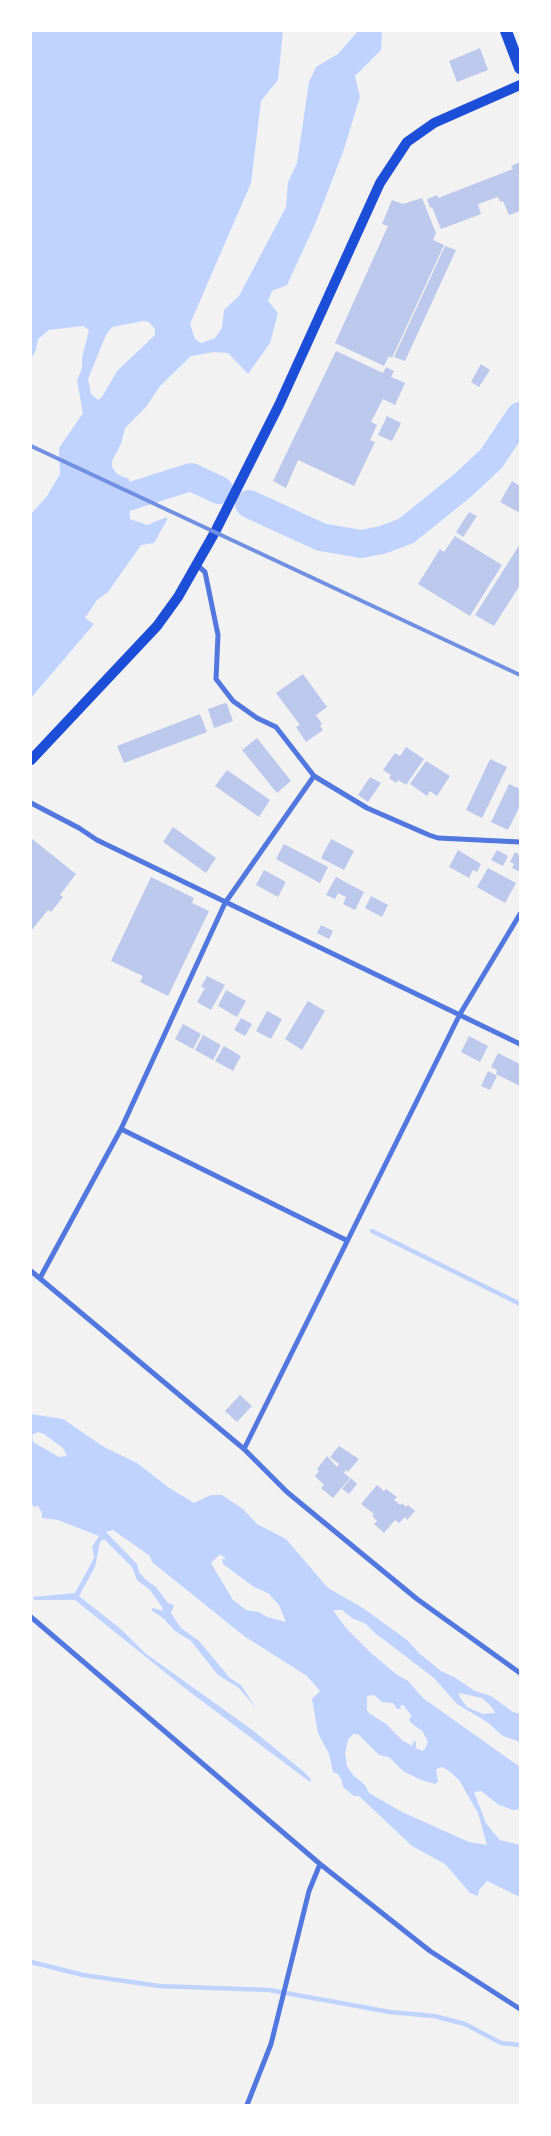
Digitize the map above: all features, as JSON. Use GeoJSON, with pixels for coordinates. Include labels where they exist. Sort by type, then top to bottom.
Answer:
{"type":"FeatureCollection","features":[{"type":"Feature","properties":{"kind":"highway"},"geometry":{"type":"LineString","coordinates":[[506,31],[520,68]]}},
{"type":"Feature","properties":{"kind":"main road"},"geometry":{"type":"LineString","coordinates":[[31,760],[157,626],[197,565],[279,405],[380,183],[406,142],[434,123],[520,85]]}},
{"type":"Feature","properties":{"kind":"street"},"geometry":{"type":"LineString","coordinates":[[197,565],[205,572],[218,635],[216,679],[233,701],[257,718],[276,727],[314,776],[367,808],[429,836],[445,839],[520,842]]}},
{"type":"Feature","properties":{"kind":"street"},"geometry":{"type":"LineString","coordinates":[[40,1278],[121,1129],[225,903],[314,776]]}},
{"type":"Feature","properties":{"kind":"street"},"geometry":{"type":"LineString","coordinates":[[31,804],[79,828],[97,840],[225,903],[520,1044]]}},
{"type":"Feature","properties":{"kind":"street"},"geometry":{"type":"LineString","coordinates":[[244,1449],[346,1240],[460,1014],[520,914]]}},
{"type":"Feature","properties":{"kind":"street"},"geometry":{"type":"LineString","coordinates":[[121,1129],[346,1240]]}},
{"type":"Feature","properties":{"kind":"street"},"geometry":{"type":"LineString","coordinates":[[31,1271],[244,1449],[287,1492],[417,1599],[520,1673]]}},
{"type":"Feature","properties":{"kind":"street"},"geometry":{"type":"LineString","coordinates":[[31,1617],[320,1864],[430,1951],[520,2009]]}},
{"type":"Feature","properties":{"kind":"street"},"geometry":{"type":"LineString","coordinates":[[247,2105],[271,2044],[308,1891],[320,1864]]}},
{"type":"Feature","properties":{"kind":"water"},"geometry":{"type":"Polygon","coordinates":[[[31,31],[283,31],[278,80],[261,101],[251,183],[190,324],[195,339],[201,343],[215,338],[222,328],[224,310],[239,296],[286,207],[288,182],[297,163],[309,82],[316,67],[338,54],[358,31],[382,31],[381,50],[355,76],[360,97],[343,152],[316,222],[287,285],[272,291],[268,301],[278,313],[270,343],[248,374],[228,353],[214,352],[191,356],[160,386],[146,407],[125,428],[121,444],[112,461],[112,467],[117,474],[129,479],[130,519],[147,525],[167,517],[167,520],[154,543],[141,545],[108,592],[97,600],[85,618],[94,624],[31,698],[31,514],[47,496],[60,474],[59,448],[83,413],[77,381],[82,368],[82,358],[89,330],[83,326],[49,330],[38,339],[36,350],[31,359],[31,31]],[[143,321],[112,327],[106,335],[88,379],[91,394],[98,400],[102,397],[117,371],[155,335],[155,329],[149,322],[143,321]]]}},
{"type":"Feature","properties":{"kind":"water"},"geometry":{"type":"Polygon","coordinates":[[[31,1414],[63,1419],[104,1447],[137,1463],[168,1487],[194,1503],[211,1495],[222,1495],[243,1509],[257,1524],[286,1539],[328,1588],[363,1608],[407,1640],[420,1654],[441,1671],[475,1691],[491,1696],[513,1712],[520,1714],[520,1742],[503,1736],[487,1722],[457,1704],[434,1678],[366,1624],[352,1618],[342,1610],[333,1610],[345,1627],[371,1653],[396,1674],[408,1681],[423,1698],[520,1767],[520,1809],[513,1810],[499,1805],[481,1791],[474,1792],[486,1823],[493,1832],[500,1840],[520,1845],[520,1897],[487,1881],[479,1890],[478,1896],[470,1893],[445,1864],[412,1846],[359,1796],[354,1796],[343,1787],[338,1774],[333,1772],[329,1754],[318,1733],[312,1699],[320,1691],[307,1676],[244,1636],[152,1562],[150,1556],[113,1530],[106,1532],[137,1564],[139,1572],[145,1579],[156,1587],[168,1603],[174,1605],[171,1613],[181,1628],[199,1641],[230,1678],[241,1685],[256,1708],[239,1688],[218,1675],[191,1641],[175,1631],[163,1618],[151,1610],[153,1608],[163,1611],[150,1590],[137,1580],[132,1567],[104,1539],[100,1542],[95,1567],[79,1596],[122,1630],[145,1653],[251,1729],[303,1771],[311,1779],[310,1782],[182,1686],[75,1600],[34,1600],[33,1597],[75,1593],[94,1558],[92,1547],[99,1536],[58,1520],[42,1518],[42,1513],[38,1506],[34,1507],[31,1503],[31,1414]],[[38,1432],[32,1435],[33,1442],[59,1457],[67,1456],[63,1448],[44,1434],[38,1432]],[[220,1554],[211,1563],[233,1600],[246,1610],[259,1612],[267,1617],[286,1622],[279,1605],[268,1593],[254,1587],[223,1564],[222,1559],[226,1559],[220,1554]],[[459,1693],[467,1707],[483,1714],[495,1713],[491,1706],[482,1698],[459,1693]],[[374,1695],[367,1696],[367,1710],[386,1724],[402,1740],[412,1746],[414,1740],[416,1748],[422,1751],[425,1749],[428,1742],[423,1732],[410,1722],[409,1718],[412,1716],[403,1705],[400,1706],[401,1709],[397,1709],[393,1703],[382,1702],[374,1695]],[[353,1734],[348,1740],[345,1753],[347,1766],[353,1775],[365,1785],[369,1793],[402,1812],[469,1842],[487,1845],[478,1813],[459,1780],[449,1771],[442,1767],[436,1769],[438,1782],[435,1784],[421,1780],[403,1771],[389,1757],[379,1755],[358,1734],[353,1734]]]}},
{"type":"Feature","properties":{"kind":"building"},"geometry":{"type":"Polygon","coordinates":[[[480,48],[488,70],[457,82],[449,61],[480,48]]]}},
{"type":"Feature","properties":{"kind":"building"},"geometry":{"type":"Polygon","coordinates":[[[520,162],[520,211],[509,215],[503,201],[500,202],[498,197],[478,204],[481,214],[441,229],[427,199],[437,195],[438,198],[513,169],[511,166],[520,162]]]}},
{"type":"Feature","properties":{"kind":"building"},"geometry":{"type":"Polygon","coordinates":[[[422,198],[436,233],[433,240],[444,245],[392,358],[389,356],[384,366],[335,343],[388,226],[382,224],[392,200],[403,204],[422,198]]]}},
{"type":"Feature","properties":{"kind":"building"},"geometry":{"type":"Polygon","coordinates":[[[445,246],[456,250],[405,361],[394,357],[445,246]]]}},
{"type":"Feature","properties":{"kind":"building"},"geometry":{"type":"Polygon","coordinates":[[[336,351],[383,373],[386,367],[394,371],[391,377],[405,383],[395,405],[383,399],[371,422],[377,425],[370,440],[375,442],[354,486],[298,460],[286,488],[273,481],[336,351]]]}},
{"type":"Feature","properties":{"kind":"building"},"geometry":{"type":"Polygon","coordinates":[[[481,364],[490,370],[479,387],[471,382],[481,364]]]}},
{"type":"Feature","properties":{"kind":"building"},"geometry":{"type":"Polygon","coordinates":[[[387,416],[401,423],[392,441],[378,435],[387,416]]]}},
{"type":"Feature","properties":{"kind":"building"},"geometry":{"type":"Polygon","coordinates":[[[512,481],[520,486],[520,513],[500,502],[512,481]]]}},
{"type":"Feature","properties":{"kind":"building"},"geometry":{"type":"Polygon","coordinates":[[[469,512],[477,516],[463,537],[456,532],[469,512]]]}},
{"type":"Feature","properties":{"kind":"building"},"geometry":{"type":"Polygon","coordinates":[[[455,536],[502,565],[470,616],[418,584],[440,549],[444,552],[455,536]]]}},
{"type":"Feature","properties":{"kind":"building"},"geometry":{"type":"Polygon","coordinates":[[[520,544],[520,585],[494,626],[475,615],[520,544]]]}},
{"type":"Feature","properties":{"kind":"building"},"geometry":{"type":"Polygon","coordinates":[[[303,674],[327,707],[316,715],[322,724],[320,726],[323,730],[306,742],[296,727],[300,725],[276,693],[303,674]]]}},
{"type":"Feature","properties":{"kind":"building"},"geometry":{"type":"Polygon","coordinates":[[[225,703],[233,721],[214,728],[208,709],[225,703]]]}},
{"type":"Feature","properties":{"kind":"building"},"geometry":{"type":"Polygon","coordinates":[[[200,714],[207,732],[124,763],[117,746],[200,714]]]}},
{"type":"Feature","properties":{"kind":"building"},"geometry":{"type":"Polygon","coordinates":[[[257,738],[291,781],[277,793],[242,750],[257,738]]]}},
{"type":"Feature","properties":{"kind":"building"},"geometry":{"type":"Polygon","coordinates":[[[406,747],[424,759],[406,785],[398,780],[396,783],[389,778],[391,775],[383,770],[395,753],[400,756],[406,747]]]}},
{"type":"Feature","properties":{"kind":"building"},"geometry":{"type":"Polygon","coordinates":[[[490,759],[507,767],[482,818],[466,810],[490,759]]]}},
{"type":"Feature","properties":{"kind":"building"},"geometry":{"type":"Polygon","coordinates":[[[426,761],[450,776],[437,796],[430,791],[427,796],[410,784],[426,761]]]}},
{"type":"Feature","properties":{"kind":"building"},"geometry":{"type":"Polygon","coordinates":[[[227,770],[270,800],[259,817],[215,786],[227,770]]]}},
{"type":"Feature","properties":{"kind":"building"},"geometry":{"type":"Polygon","coordinates":[[[370,777],[381,783],[368,802],[358,795],[370,777]]]}},
{"type":"Feature","properties":{"kind":"building"},"geometry":{"type":"Polygon","coordinates":[[[509,784],[520,789],[520,806],[508,830],[491,822],[509,784]]]}},
{"type":"Feature","properties":{"kind":"building"},"geometry":{"type":"Polygon","coordinates":[[[173,827],[216,858],[206,873],[163,842],[173,827]]]}},
{"type":"Feature","properties":{"kind":"building"},"geometry":{"type":"Polygon","coordinates":[[[31,838],[76,874],[60,895],[63,897],[51,912],[48,910],[31,931],[31,838]]]}},
{"type":"Feature","properties":{"kind":"building"},"geometry":{"type":"Polygon","coordinates":[[[331,839],[354,851],[344,870],[321,858],[331,839]]]}},
{"type":"Feature","properties":{"kind":"building"},"geometry":{"type":"Polygon","coordinates":[[[284,844],[328,867],[320,883],[276,859],[284,844]]]}},
{"type":"Feature","properties":{"kind":"building"},"geometry":{"type":"Polygon","coordinates":[[[458,850],[481,864],[477,872],[473,870],[469,878],[449,867],[458,850]]]}},
{"type":"Feature","properties":{"kind":"building"},"geometry":{"type":"Polygon","coordinates":[[[497,850],[508,856],[503,866],[491,860],[497,850]]]}},
{"type":"Feature","properties":{"kind":"building"},"geometry":{"type":"Polygon","coordinates":[[[515,852],[520,855],[520,872],[512,868],[514,864],[510,862],[515,852]]]}},
{"type":"Feature","properties":{"kind":"building"},"geometry":{"type":"Polygon","coordinates":[[[488,868],[516,883],[505,903],[477,887],[488,868]]]}},
{"type":"Feature","properties":{"kind":"building"},"geometry":{"type":"Polygon","coordinates":[[[264,870],[286,882],[278,897],[256,885],[264,870]]]}},
{"type":"Feature","properties":{"kind":"building"},"geometry":{"type":"Polygon","coordinates":[[[151,877],[194,898],[192,903],[209,911],[168,996],[140,982],[143,976],[111,961],[151,877]]]}},
{"type":"Feature","properties":{"kind":"building"},"geometry":{"type":"Polygon","coordinates":[[[336,877],[364,892],[355,910],[343,904],[346,897],[338,893],[335,899],[326,895],[336,877]]]}},
{"type":"Feature","properties":{"kind":"building"},"geometry":{"type":"Polygon","coordinates":[[[371,896],[388,905],[382,917],[365,908],[371,896]]]}},
{"type":"Feature","properties":{"kind":"building"},"geometry":{"type":"Polygon","coordinates":[[[321,925],[333,931],[329,939],[317,933],[321,925]]]}},
{"type":"Feature","properties":{"kind":"building"},"geometry":{"type":"Polygon","coordinates":[[[207,976],[225,985],[211,1010],[197,1002],[205,988],[201,987],[207,976]]]}},
{"type":"Feature","properties":{"kind":"building"},"geometry":{"type":"Polygon","coordinates":[[[226,990],[246,1001],[237,1017],[218,1006],[226,990]]]}},
{"type":"Feature","properties":{"kind":"building"},"geometry":{"type":"Polygon","coordinates":[[[308,1001],[325,1011],[302,1050],[285,1039],[308,1001]]]}},
{"type":"Feature","properties":{"kind":"building"},"geometry":{"type":"Polygon","coordinates":[[[267,1011],[282,1019],[271,1039],[256,1031],[267,1011]]]}},
{"type":"Feature","properties":{"kind":"building"},"geometry":{"type":"Polygon","coordinates":[[[241,1018],[252,1024],[245,1036],[234,1030],[241,1018]]]}},
{"type":"Feature","properties":{"kind":"building"},"geometry":{"type":"Polygon","coordinates":[[[183,1024],[201,1034],[193,1049],[175,1039],[183,1024]]]}},
{"type":"Feature","properties":{"kind":"building"},"geometry":{"type":"Polygon","coordinates":[[[203,1035],[221,1045],[213,1060],[195,1050],[203,1035]]]}},
{"type":"Feature","properties":{"kind":"building"},"geometry":{"type":"Polygon","coordinates":[[[469,1036],[488,1046],[480,1062],[461,1052],[469,1036]]]}},
{"type":"Feature","properties":{"kind":"building"},"geometry":{"type":"Polygon","coordinates":[[[224,1046],[241,1056],[233,1071],[215,1061],[224,1046]]]}},
{"type":"Feature","properties":{"kind":"building"},"geometry":{"type":"Polygon","coordinates":[[[498,1053],[520,1064],[520,1086],[496,1074],[497,1070],[491,1067],[498,1053]]]}},
{"type":"Feature","properties":{"kind":"building"},"geometry":{"type":"Polygon","coordinates":[[[488,1071],[497,1076],[490,1090],[481,1086],[488,1071]]]}},
{"type":"Feature","properties":{"kind":"building"},"geometry":{"type":"Polygon","coordinates":[[[240,1395],[252,1406],[237,1422],[225,1411],[240,1395]]]}},
{"type":"Feature","properties":{"kind":"building"},"geometry":{"type":"Polygon","coordinates":[[[339,1446],[359,1459],[348,1472],[346,1470],[344,1473],[350,1478],[333,1498],[321,1488],[324,1485],[315,1476],[319,1471],[317,1469],[327,1456],[337,1467],[339,1464],[330,1457],[339,1446]]]}},
{"type":"Feature","properties":{"kind":"building"},"geometry":{"type":"Polygon","coordinates":[[[351,1478],[357,1484],[349,1494],[342,1489],[351,1478]]]}},
{"type":"Feature","properties":{"kind":"building"},"geometry":{"type":"Polygon","coordinates":[[[377,1485],[384,1491],[386,1489],[397,1497],[394,1500],[400,1505],[402,1503],[406,1507],[408,1505],[415,1511],[407,1520],[405,1517],[399,1523],[395,1520],[384,1533],[374,1524],[377,1521],[372,1516],[374,1514],[361,1504],[377,1485]]]}},
{"type":"Feature","properties":{"kind":"waterway"},"geometry":{"type":"LineString","coordinates":[[249,504],[321,537],[361,544],[382,540],[406,531],[462,486],[491,459],[520,416]]}},
{"type":"Feature","properties":{"kind":"waterway"},"geometry":{"type":"LineString","coordinates":[[92,499],[118,500],[191,477],[219,490]]}},
{"type":"Feature","properties":{"kind":"waterway"},"geometry":{"type":"LineString","coordinates":[[372,1231],[520,1304]]}},
{"type":"Feature","properties":{"kind":"waterway"},"geometry":{"type":"LineString","coordinates":[[31,1962],[83,1975],[159,1986],[269,1990],[390,2012],[434,2016],[465,2024],[501,2043],[520,2045]]}},
{"type":"Feature","properties":{"kind":"railway"},"geometry":{"type":"LineString","coordinates":[[31,446],[520,675]]}}]}
